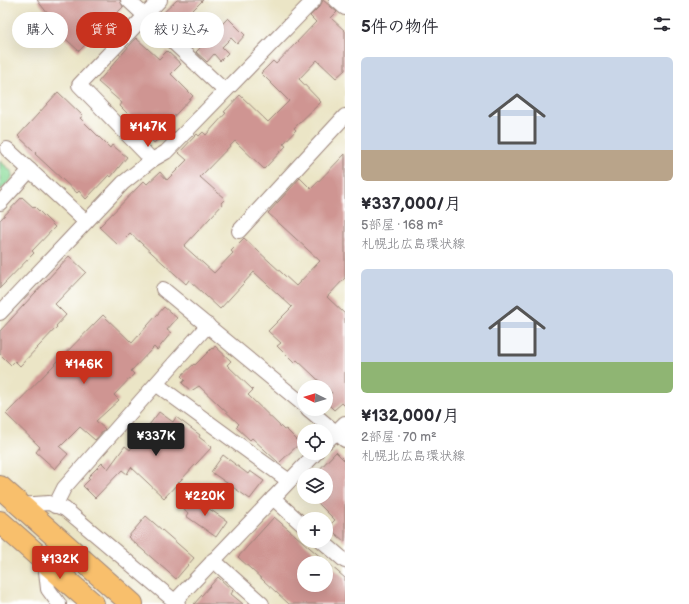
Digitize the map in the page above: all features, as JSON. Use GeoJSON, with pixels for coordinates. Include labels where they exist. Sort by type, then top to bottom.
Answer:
{"type":"FeatureCollection","features":[{"type":"Feature","properties":{"kind":"main road"},"geometry":{"type":"LineString","coordinates":[[0,487],[132,604]]}},
{"type":"Feature","properties":{"kind":"main road"},"geometry":{"type":"LineString","coordinates":[[0,522],[92,604]]}},
{"type":"Feature","properties":{"kind":"street"},"geometry":{"type":"LineString","coordinates":[[128,0],[141,12]]}},
{"type":"Feature","properties":{"kind":"street"},"geometry":{"type":"LineString","coordinates":[[149,12],[160,0]]}},
{"type":"Feature","properties":{"kind":"street"},"geometry":{"type":"LineString","coordinates":[[0,313],[123,183],[152,160],[166,152],[314,0]]}},
{"type":"Feature","properties":{"kind":"street"},"geometry":{"type":"LineString","coordinates":[[336,0],[345,8]]}},
{"type":"Feature","properties":{"kind":"street"},"geometry":{"type":"LineString","coordinates":[[140,21],[79,85],[152,160]]}},
{"type":"Feature","properties":{"kind":"street"},"geometry":{"type":"LineString","coordinates":[[179,48],[225,91]]}},
{"type":"Feature","properties":{"kind":"street"},"geometry":{"type":"LineString","coordinates":[[239,231],[345,116]]}},
{"type":"Feature","properties":{"kind":"street"},"geometry":{"type":"LineString","coordinates":[[7,149],[86,222]]}},
{"type":"Feature","properties":{"kind":"street"},"geometry":{"type":"LineString","coordinates":[[0,203],[30,170]]}},
{"type":"Feature","properties":{"kind":"street"},"geometry":{"type":"LineString","coordinates":[[163,289],[297,399]]}},
{"type":"Feature","properties":{"kind":"street"},"geometry":{"type":"LineString","coordinates":[[55,506],[64,488],[208,325]]}},
{"type":"Feature","properties":{"kind":"street"},"geometry":{"type":"LineString","coordinates":[[156,384],[289,481]]}},
{"type":"Feature","properties":{"kind":"street"},"geometry":{"type":"LineString","coordinates":[[318,416],[342,432],[333,438]]}},
{"type":"Feature","properties":{"kind":"street"},"geometry":{"type":"LineString","coordinates":[[20,505],[49,503],[65,509],[176,602],[213,560],[309,460]]}},
{"type":"Feature","properties":{"kind":"street"},"geometry":{"type":"LineString","coordinates":[[273,498],[297,520]]}},
{"type":"Feature","properties":{"kind":"street"},"geometry":{"type":"LineString","coordinates":[[330,548],[345,561]]}},
{"type":"Feature","properties":{"kind":"street"},"geometry":{"type":"LineString","coordinates":[[213,560],[262,604]]}},
{"type":"Feature","properties":{"kind":"street"},"geometry":{"type":"LineString","coordinates":[[45,562],[48,589],[59,604]]}},
{"type":"Feature","properties":{"kind":"green space"},"geometry":{"type":"Polygon","coordinates":[[[0,161],[12,172],[12,178],[0,191],[0,161]]]}},
{"type":"Feature","properties":{"kind":"building"},"geometry":{"type":"Polygon","coordinates":[[[37,0],[120,0],[123,7],[118,12],[76,12],[76,48],[82,48],[79,51],[68,41],[68,12],[46,12],[37,0]]]}},
{"type":"Feature","properties":{"kind":"building"},"geometry":{"type":"Polygon","coordinates":[[[177,0],[203,0],[191,12],[164,12],[177,0]]]}},
{"type":"Feature","properties":{"kind":"building"},"geometry":{"type":"Polygon","coordinates":[[[323,0],[337,12],[331,18],[345,31],[345,70],[336,78],[317,60],[299,79],[321,102],[294,128],[296,130],[283,144],[286,146],[264,169],[235,141],[200,177],[225,199],[221,203],[223,204],[184,246],[214,273],[233,253],[231,251],[244,238],[296,286],[320,261],[268,213],[300,178],[311,189],[345,154],[345,278],[327,297],[345,314],[345,406],[342,403],[334,410],[333,380],[318,380],[297,360],[294,363],[277,346],[281,343],[268,331],[292,307],[254,272],[220,309],[189,280],[186,284],[130,233],[118,245],[99,227],[144,181],[147,184],[160,172],[167,180],[187,160],[179,153],[197,134],[199,136],[203,132],[206,135],[240,95],[268,122],[289,101],[261,73],[273,61],[276,64],[316,22],[310,16],[320,6],[323,0]]]}},
{"type":"Feature","properties":{"kind":"building"},"geometry":{"type":"Polygon","coordinates":[[[228,18],[245,35],[237,44],[231,38],[224,45],[224,22],[228,18]]]}},
{"type":"Feature","properties":{"kind":"building"},"geometry":{"type":"Polygon","coordinates":[[[136,38],[140,42],[140,48],[147,48],[159,59],[167,51],[181,64],[171,74],[193,96],[164,127],[167,130],[154,143],[120,106],[122,103],[98,82],[127,48],[132,48],[132,43],[136,38]]]}},
{"type":"Feature","properties":{"kind":"building"},"geometry":{"type":"Polygon","coordinates":[[[200,48],[223,48],[228,53],[220,61],[214,54],[207,62],[196,52],[200,48]]]}},
{"type":"Feature","properties":{"kind":"building"},"geometry":{"type":"Polygon","coordinates":[[[58,92],[83,116],[80,118],[110,148],[112,145],[127,157],[111,177],[109,175],[86,199],[79,191],[77,193],[18,136],[58,92]]]}},
{"type":"Feature","properties":{"kind":"building"},"geometry":{"type":"Polygon","coordinates":[[[22,197],[34,208],[35,207],[55,227],[32,251],[34,253],[0,288],[0,220],[22,197]]]}},
{"type":"Feature","properties":{"kind":"building"},"geometry":{"type":"Polygon","coordinates":[[[69,256],[86,272],[55,304],[66,315],[56,326],[57,327],[20,366],[15,361],[11,365],[0,354],[0,331],[69,256]]]}},
{"type":"Feature","properties":{"kind":"building"},"geometry":{"type":"Polygon","coordinates":[[[164,307],[177,318],[167,330],[171,333],[157,350],[154,347],[131,371],[134,374],[114,395],[119,400],[96,421],[105,429],[95,440],[80,427],[60,447],[68,454],[55,469],[36,452],[40,447],[6,414],[103,315],[132,343],[164,307]]]}},
{"type":"Feature","properties":{"kind":"building"},"geometry":{"type":"Polygon","coordinates":[[[215,346],[231,361],[227,365],[253,390],[248,395],[284,430],[286,429],[297,440],[297,446],[279,463],[252,438],[250,440],[236,427],[239,424],[199,386],[191,391],[182,383],[185,380],[181,376],[194,364],[195,365],[212,348],[213,349],[215,346]]]}},
{"type":"Feature","properties":{"kind":"building"},"geometry":{"type":"Polygon","coordinates":[[[159,412],[173,422],[176,417],[200,435],[199,437],[212,447],[164,498],[131,467],[127,474],[122,470],[95,498],[83,486],[90,479],[88,477],[102,463],[108,469],[125,446],[130,450],[159,412]]]}},
{"type":"Feature","properties":{"kind":"building"},"geometry":{"type":"Polygon","coordinates":[[[336,452],[345,461],[345,542],[333,531],[333,522],[335,520],[333,518],[333,512],[327,512],[319,504],[333,504],[333,468],[321,468],[328,460],[333,460],[333,455],[336,452]]]}},
{"type":"Feature","properties":{"kind":"building"},"geometry":{"type":"Polygon","coordinates":[[[223,455],[248,474],[250,471],[264,481],[250,499],[211,472],[223,455]]]}},
{"type":"Feature","properties":{"kind":"building"},"geometry":{"type":"Polygon","coordinates":[[[193,498],[198,502],[201,498],[210,505],[208,508],[227,521],[216,537],[186,516],[188,513],[184,510],[193,498]]]}},
{"type":"Feature","properties":{"kind":"building"},"geometry":{"type":"Polygon","coordinates":[[[146,516],[194,558],[176,579],[128,537],[146,516]]]}},
{"type":"Feature","properties":{"kind":"building"},"geometry":{"type":"Polygon","coordinates":[[[274,517],[297,537],[297,548],[310,548],[319,556],[297,556],[297,592],[333,592],[333,568],[345,578],[345,604],[289,604],[238,557],[274,517]]]}},
{"type":"Feature","properties":{"kind":"building"},"geometry":{"type":"Polygon","coordinates":[[[218,577],[233,591],[231,594],[243,604],[194,604],[218,577]]]}}]}
